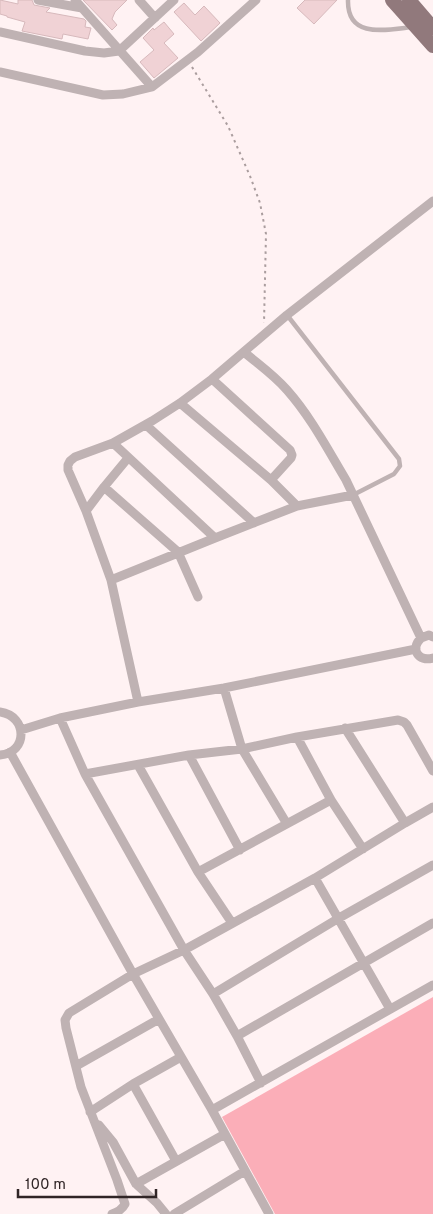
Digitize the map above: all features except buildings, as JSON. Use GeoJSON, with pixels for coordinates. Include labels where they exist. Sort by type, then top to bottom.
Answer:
{"type":"FeatureCollection","features":[{"type":"Feature","properties":{"kind":"main road"},"geometry":{"type":"LineString","coordinates":[[392,0],[433,46]]}},
{"type":"Feature","properties":{"kind":"main road"},"geometry":{"type":"LineString","coordinates":[[409,0],[433,28]]}},
{"type":"Feature","properties":{"kind":"street"},"geometry":{"type":"LineString","coordinates":[[38,0],[82,8]]}},
{"type":"Feature","properties":{"kind":"street"},"geometry":{"type":"LineString","coordinates":[[75,0],[152,87]]}},
{"type":"Feature","properties":{"kind":"street"},"geometry":{"type":"LineString","coordinates":[[139,0],[155,18]]}},
{"type":"Feature","properties":{"kind":"street"},"geometry":{"type":"LineString","coordinates":[[0,32],[104,54],[119,51],[174,0]]}},
{"type":"Feature","properties":{"kind":"street"},"geometry":{"type":"LineString","coordinates":[[0,72],[102,95],[123,94],[152,87],[187,60],[256,0]]}},
{"type":"Feature","properties":{"kind":"street"},"geometry":{"type":"LineString","coordinates":[[138,702],[111,580],[68,470],[70,461],[75,457],[113,444],[180,403],[212,379],[287,315],[433,201]]}},
{"type":"Feature","properties":{"kind":"street"},"geometry":{"type":"LineString","coordinates":[[244,352],[276,378],[306,414],[346,480],[421,638]]}},
{"type":"Feature","properties":{"kind":"street"},"geometry":{"type":"LineString","coordinates":[[212,379],[290,450],[291,458],[271,480]]}},
{"type":"Feature","properties":{"kind":"street"},"geometry":{"type":"LineString","coordinates":[[180,403],[271,480],[297,506]]}},
{"type":"Feature","properties":{"kind":"street"},"geometry":{"type":"LineString","coordinates":[[146,425],[254,523]]}},
{"type":"Feature","properties":{"kind":"street"},"geometry":{"type":"LineString","coordinates":[[113,444],[215,538]]}},
{"type":"Feature","properties":{"kind":"street"},"geometry":{"type":"LineString","coordinates":[[86,512],[128,458]]}},
{"type":"Feature","properties":{"kind":"street"},"geometry":{"type":"LineString","coordinates":[[104,487],[178,552],[198,597]]}},
{"type":"Feature","properties":{"kind":"street"},"geometry":{"type":"LineString","coordinates":[[111,580],[297,506],[353,495]]}},
{"type":"Feature","properties":{"kind":"street"},"geometry":{"type":"LineString","coordinates":[[433,637],[429,635],[421,638],[416,644],[417,653],[423,658],[433,658]]}},
{"type":"Feature","properties":{"kind":"street"},"geometry":{"type":"LineString","coordinates":[[21,730],[60,718],[138,702],[224,688],[416,648]]}},
{"type":"Feature","properties":{"kind":"street"},"geometry":{"type":"LineString","coordinates":[[224,688],[242,749],[286,824]]}},
{"type":"Feature","properties":{"kind":"street"},"geometry":{"type":"LineString","coordinates":[[0,712],[14,717],[19,723],[21,730],[21,736],[16,748],[0,755]]}},
{"type":"Feature","properties":{"kind":"street"},"geometry":{"type":"LineString","coordinates":[[60,718],[85,774],[184,950],[213,994],[237,1036],[261,1083]]}},
{"type":"Feature","properties":{"kind":"street"},"geometry":{"type":"LineString","coordinates":[[85,774],[138,766],[189,755],[242,749],[345,728],[398,720],[407,725],[433,771]]}},
{"type":"Feature","properties":{"kind":"street"},"geometry":{"type":"LineString","coordinates":[[345,728],[405,823]]}},
{"type":"Feature","properties":{"kind":"street"},"geometry":{"type":"LineString","coordinates":[[297,737],[331,800],[363,849]]}},
{"type":"Feature","properties":{"kind":"street"},"geometry":{"type":"LineString","coordinates":[[10,752],[269,1214]]}},
{"type":"Feature","properties":{"kind":"street"},"geometry":{"type":"LineString","coordinates":[[189,755],[240,850]]}},
{"type":"Feature","properties":{"kind":"street"},"geometry":{"type":"LineString","coordinates":[[138,766],[198,872],[232,923]]}},
{"type":"Feature","properties":{"kind":"street"},"geometry":{"type":"LineString","coordinates":[[198,872],[331,800]]}},
{"type":"Feature","properties":{"kind":"street"},"geometry":{"type":"LineString","coordinates":[[112,1214],[123,1208],[125,1204],[118,1180],[80,1087],[65,1020],[69,1013],[134,974],[184,950],[316,878],[405,823],[433,808]]}},
{"type":"Feature","properties":{"kind":"street"},"geometry":{"type":"LineString","coordinates":[[213,994],[339,918],[433,865]]}},
{"type":"Feature","properties":{"kind":"street"},"geometry":{"type":"LineString","coordinates":[[316,878],[390,1009]]}},
{"type":"Feature","properties":{"kind":"street"},"geometry":{"type":"LineString","coordinates":[[237,1036],[433,923]]}},
{"type":"Feature","properties":{"kind":"street"},"geometry":{"type":"LineString","coordinates":[[212,1110],[433,985]]}},
{"type":"Feature","properties":{"kind":"street"},"geometry":{"type":"LineString","coordinates":[[76,1066],[159,1019]]}},
{"type":"Feature","properties":{"kind":"street"},"geometry":{"type":"LineString","coordinates":[[92,1115],[133,1084],[181,1057]]}},
{"type":"Feature","properties":{"kind":"street"},"geometry":{"type":"LineString","coordinates":[[133,1084],[176,1161]]}},
{"type":"Feature","properties":{"kind":"street"},"geometry":{"type":"LineString","coordinates":[[92,1115],[112,1142],[136,1184],[166,1214]]}},
{"type":"Feature","properties":{"kind":"street"},"geometry":{"type":"LineString","coordinates":[[136,1184],[225,1134]]}},
{"type":"Feature","properties":{"kind":"street"},"geometry":{"type":"LineString","coordinates":[[174,1214],[246,1171]]}},
{"type":"Feature","properties":{"kind":"lane"},"geometry":{"type":"LineString","coordinates":[[348,0],[349,12],[354,22],[363,28],[380,30],[416,26]]}},
{"type":"Feature","properties":{"kind":"lane"},"geometry":{"type":"LineString","coordinates":[[287,315],[399,459],[400,466],[394,474],[353,495]]}},
{"type":"Feature","properties":{"kind":"path"},"geometry":{"type":"LineString","coordinates":[[187,60],[228,126],[260,204],[266,234],[264,335]]}},
{"type":"Feature","properties":{"kind":"shaded area"},"geometry":{"type":"Polygon","coordinates":[[[433,997],[433,1214],[275,1214],[222,1117],[433,997]]]}}]}
